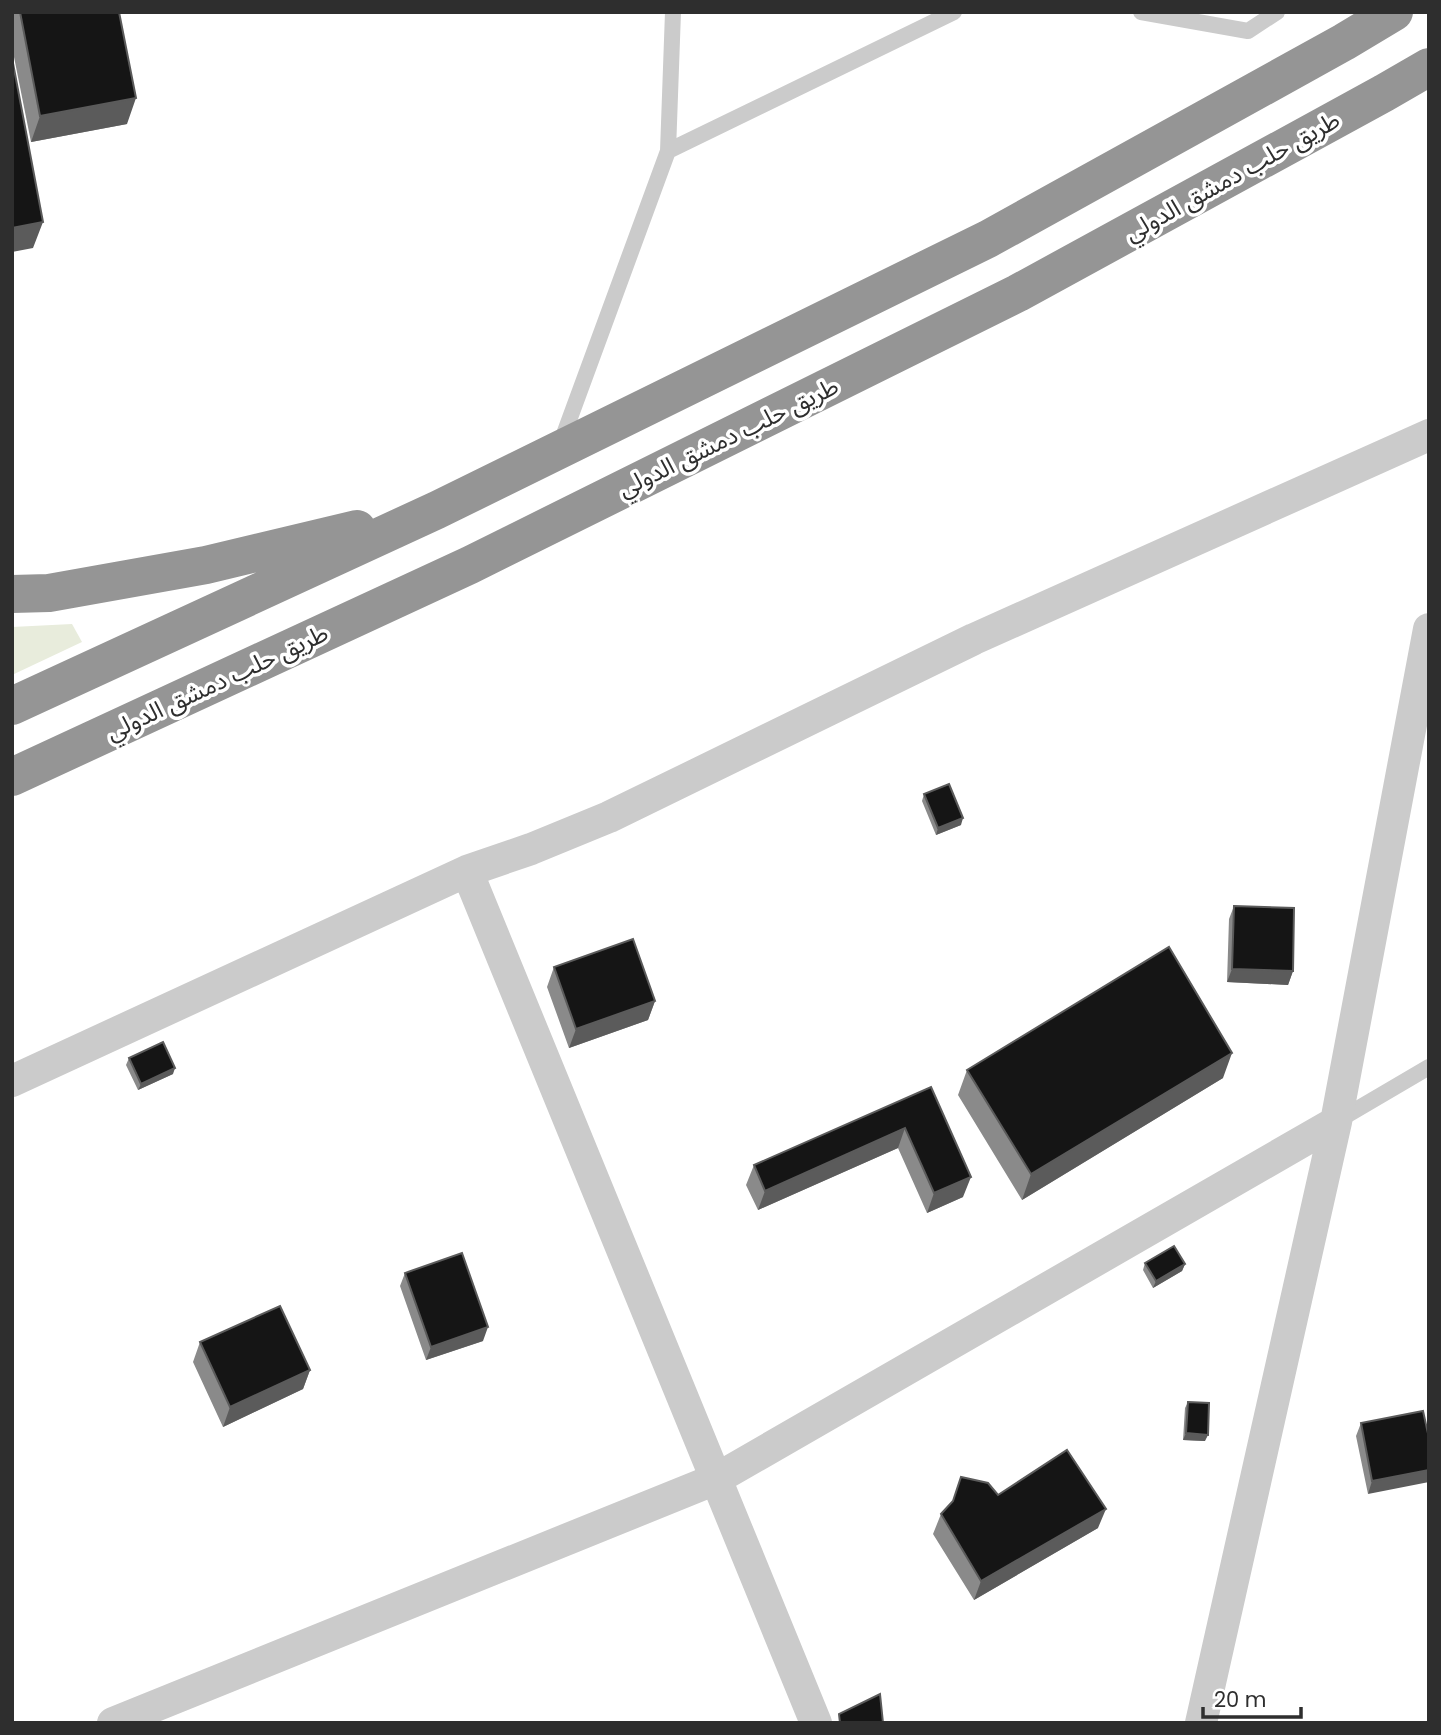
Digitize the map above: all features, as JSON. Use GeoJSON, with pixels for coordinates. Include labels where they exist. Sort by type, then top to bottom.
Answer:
{"type":"FeatureCollection","features":[{"type":"Feature","properties":{"kind":"highway"},"geometry":{"type":"LineString","coordinates":[[12,706],[437,510],[988,239],[1394,12]]}},
{"type":"Feature","properties":{"kind":"highway","name":"طريق حلب دمشق الدولي"},"geometry":{"type":"LineString","coordinates":[[12,777],[470,565],[1005,299],[1429,66]]}},
{"type":"Feature","properties":{"kind":"highway"},"geometry":{"type":"LineString","coordinates":[[12,594],[49,593],[206,565],[437,510]]}},
{"type":"Feature","properties":{"kind":"street"},"geometry":{"type":"LineString","coordinates":[[12,1081],[467,871],[531,849],[609,817],[974,639],[1429,435]]}},
{"type":"Feature","properties":{"kind":"street"},"geometry":{"type":"LineString","coordinates":[[1201,1723],[1336,1122],[1429,629]]}},
{"type":"Feature","properties":{"kind":"street"},"geometry":{"type":"LineString","coordinates":[[467,871],[816,1723]]}},
{"type":"Feature","properties":{"kind":"street"},"geometry":{"type":"LineString","coordinates":[[113,1723],[716,1479],[1336,1122]]}},
{"type":"Feature","properties":{"kind":"lane"},"geometry":{"type":"LineString","coordinates":[[558,451],[668,150],[674,12]]}},
{"type":"Feature","properties":{"kind":"lane"},"geometry":{"type":"LineString","coordinates":[[668,150],[954,12]]}},
{"type":"Feature","properties":{"kind":"lane"},"geometry":{"type":"LineString","coordinates":[[1141,12],[1248,31],[1277,12]]}},
{"type":"Feature","properties":{"kind":"lane"},"geometry":{"type":"LineString","coordinates":[[1336,1122],[1429,1067]]}},
{"type":"Feature","properties":{"kind":"green space"},"geometry":{"type":"Polygon","coordinates":[[[72,624],[82,642],[12,675],[12,627],[72,624]]]}},
{"type":"Feature","properties":{"kind":"building"},"geometry":{"type":"Polygon","coordinates":[[[20,12],[119,12],[136,98],[40,116],[20,12]]]}},
{"type":"Feature","properties":{"kind":"building"},"geometry":{"type":"Polygon","coordinates":[[[12,58],[43,222],[12,228],[12,58]]]}},
{"type":"Feature","properties":{"kind":"building"},"geometry":{"type":"Polygon","coordinates":[[[949,784],[963,818],[938,828],[924,794],[949,784]]]}},
{"type":"Feature","properties":{"kind":"building"},"geometry":{"type":"Polygon","coordinates":[[[1234,906],[1294,908],[1293,971],[1232,969],[1234,906]]]}},
{"type":"Feature","properties":{"kind":"building"},"geometry":{"type":"Polygon","coordinates":[[[633,939],[655,1001],[576,1029],[554,967],[633,939]]]}},
{"type":"Feature","properties":{"kind":"building"},"geometry":{"type":"Polygon","coordinates":[[[1169,947],[1232,1053],[1031,1174],[967,1070],[1169,947]]]}},
{"type":"Feature","properties":{"kind":"building"},"geometry":{"type":"Polygon","coordinates":[[[163,1042],[175,1068],[141,1084],[129,1058],[163,1042]]]}},
{"type":"Feature","properties":{"kind":"building"},"geometry":{"type":"Polygon","coordinates":[[[931,1087],[971,1177],[934,1193],[905,1128],[765,1191],[754,1165],[931,1087]]]}},
{"type":"Feature","properties":{"kind":"building"},"geometry":{"type":"Polygon","coordinates":[[[1174,1246],[1185,1264],[1156,1281],[1145,1263],[1174,1246]]]}},
{"type":"Feature","properties":{"kind":"building"},"geometry":{"type":"Polygon","coordinates":[[[462,1253],[488,1327],[431,1347],[405,1273],[462,1253]]]}},
{"type":"Feature","properties":{"kind":"building"},"geometry":{"type":"Polygon","coordinates":[[[280,1306],[310,1370],[230,1407],[200,1342],[280,1306]]]}},
{"type":"Feature","properties":{"kind":"building"},"geometry":{"type":"Polygon","coordinates":[[[1188,1402],[1209,1403],[1208,1435],[1186,1433],[1188,1402]]]}},
{"type":"Feature","properties":{"kind":"building"},"geometry":{"type":"Polygon","coordinates":[[[1423,1411],[1429,1438],[1429,1470],[1372,1481],[1361,1423],[1423,1411]]]}},
{"type":"Feature","properties":{"kind":"building"},"geometry":{"type":"Polygon","coordinates":[[[1067,1450],[1106,1509],[981,1581],[941,1514],[953,1501],[961,1477],[988,1483],[998,1495],[1067,1450]]]}},
{"type":"Feature","properties":{"kind":"building"},"geometry":{"type":"Polygon","coordinates":[[[880,1694],[883,1723],[840,1723],[839,1714],[880,1694]]]}}]}
